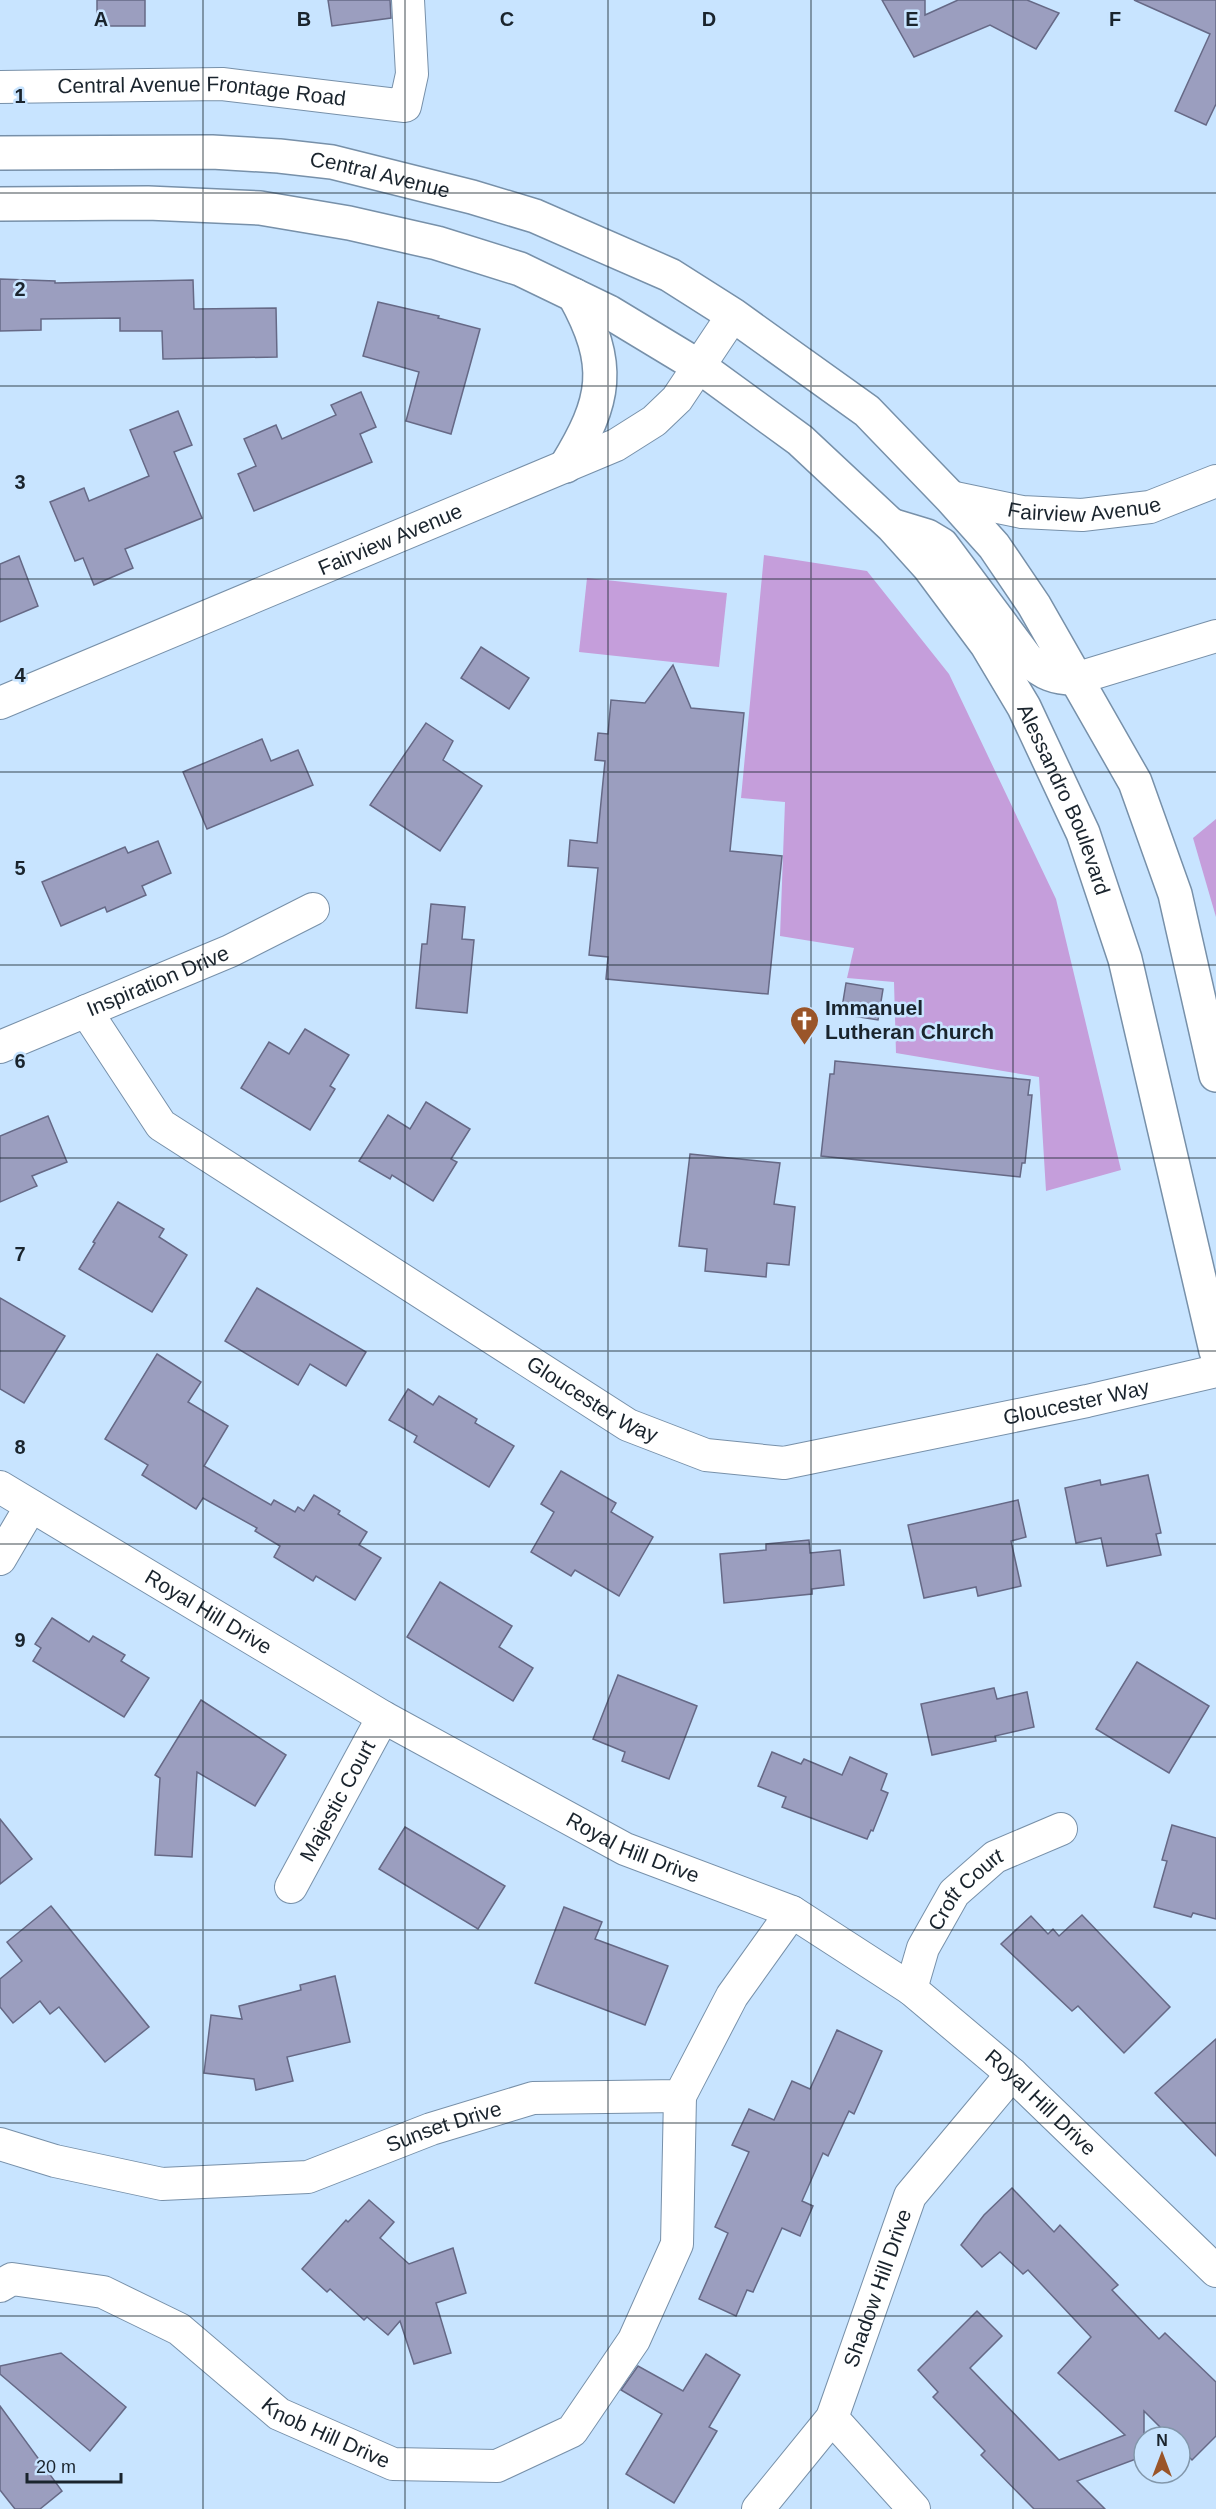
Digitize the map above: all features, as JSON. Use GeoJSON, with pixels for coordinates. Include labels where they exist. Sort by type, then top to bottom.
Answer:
{"type":"FeatureCollection","features":[{"type":"Feature","properties":{"kind":"main road","name":"Central Avenue"},"geometry":{"type":"LineString","coordinates":[[0,153],[212,152],[332,162],[472,197],[535,216],[670,275],[733,315]]}},
{"type":"Feature","properties":{"kind":"main road"},"geometry":{"type":"LineString","coordinates":[[0,204],[148,203],[260,208],[350,223],[437,243],[520,269],[609,312],[700,367]]}},
{"type":"Feature","properties":{"kind":"main road"},"geometry":{"type":"LineString","coordinates":[[566,466],[593,416],[599,398],[601,372],[589,321],[574,295]]}},
{"type":"Feature","properties":{"kind":"main road"},"geometry":{"type":"LineString","coordinates":[[733,315],[867,411],[994,546],[1035,605],[1135,782],[1154,831],[1174,894],[1216,1075]]}},
{"type":"Feature","properties":{"kind":"main road","name":"Alessandro Boulevard"},"geometry":{"type":"LineString","coordinates":[[700,367],[800,440],[892,526],[929,567],[987,645],[1024,707],[1083,833],[1125,959],[1216,1351]]}},
{"type":"Feature","properties":{"kind":"main road"},"geometry":{"type":"LineString","coordinates":[[892,526],[927,536],[942,545],[1027,659],[1044,674],[1062,679],[1078,678]]}},
{"type":"Feature","properties":{"kind":"street","name":"Central Avenue Frontage Road"},"geometry":{"type":"LineString","coordinates":[[0,87],[222,84],[405,106],[412,74],[408,0]]}},
{"type":"Feature","properties":{"kind":"street","name":"Fairview Avenue"},"geometry":{"type":"LineString","coordinates":[[0,703],[616,445],[654,420],[677,399],[733,315]]}},
{"type":"Feature","properties":{"kind":"street","name":"Fairview Avenue"},"geometry":{"type":"LineString","coordinates":[[950,497],[1022,512],[1082,515],[1150,507],[1216,481]]}},
{"type":"Feature","properties":{"kind":"street"},"geometry":{"type":"LineString","coordinates":[[1078,678],[1216,636]]}},
{"type":"Feature","properties":{"kind":"street","name":"Inspiration Drive"},"geometry":{"type":"LineString","coordinates":[[0,1047],[230,951],[313,909]]}},
{"type":"Feature","properties":{"kind":"street","name":"Gloucester Way"},"geometry":{"type":"LineString","coordinates":[[86,1011],[161,1125],[628,1425],[706,1455],[784,1463],[1024,1415],[1216,1371]]}},
{"type":"Feature","properties":{"kind":"street","name":"Royal Hill Drive"},"geometry":{"type":"LineString","coordinates":[[0,1487],[383,1717],[625,1849],[792,1912],[910,1989],[1012,2074],[1216,2271]]}},
{"type":"Feature","properties":{"kind":"street"},"geometry":{"type":"LineString","coordinates":[[0,1559],[31,1506]]}},
{"type":"Feature","properties":{"kind":"street","name":"Majestic Court"},"geometry":{"type":"LineString","coordinates":[[291,1887],[383,1717]]}},
{"type":"Feature","properties":{"kind":"street","name":"Croft Court"},"geometry":{"type":"LineString","coordinates":[[910,1989],[923,1948],[954,1893],[995,1857],[1061,1829]]}},
{"type":"Feature","properties":{"kind":"street"},"geometry":{"type":"LineString","coordinates":[[680,2096],[732,1996],[792,1912]]}},
{"type":"Feature","properties":{"kind":"street","name":"Shadow Hill Drive"},"geometry":{"type":"LineString","coordinates":[[758,2509],[832,2418],[910,2196],[1012,2074]]}},
{"type":"Feature","properties":{"kind":"street","name":"Sunset Drive"},"geometry":{"type":"LineString","coordinates":[[0,2144],[56,2161],[162,2184],[308,2177],[431,2129],[533,2098],[680,2096]]}},
{"type":"Feature","properties":{"kind":"street","name":"Knob Hill Drive"},"geometry":{"type":"LineString","coordinates":[[0,2286],[12,2279],[103,2292],[178,2329],[279,2414],[393,2464],[497,2466],[572,2431],[634,2340],[676,2244],[680,2096]]}},
{"type":"Feature","properties":{"kind":"street"},"geometry":{"type":"LineString","coordinates":[[832,2418],[914,2509]]}},
{"type":"Feature","properties":{"kind":"shaded area"},"geometry":{"type":"Polygon","coordinates":[[[764,555],[867,571],[949,674],[1056,899],[1121,1170],[1046,1191],[1039,1077],[896,1053],[894,982],[847,978],[854,948],[780,936],[785,802],[741,798],[764,555]]]}},
{"type":"Feature","properties":{"kind":"shaded area"},"geometry":{"type":"Polygon","coordinates":[[[587,578],[727,593],[719,667],[579,652],[587,578]]]}},
{"type":"Feature","properties":{"kind":"shaded area"},"geometry":{"type":"Polygon","coordinates":[[[1216,819],[1216,917],[1193,838],[1216,819]]]}},
{"type":"Feature","properties":{"kind":"building"},"geometry":{"type":"Polygon","coordinates":[[[97,0],[145,0],[145,26],[97,26],[97,0]]]}},
{"type":"Feature","properties":{"kind":"building"},"geometry":{"type":"Polygon","coordinates":[[[328,0],[390,0],[391,18],[332,26],[328,0]]]}},
{"type":"Feature","properties":{"kind":"building"},"geometry":{"type":"Polygon","coordinates":[[[882,0],[925,0],[925,15],[958,0],[1027,0],[1059,13],[1036,49],[990,25],[914,57],[882,0]]]}},
{"type":"Feature","properties":{"kind":"building"},"geometry":{"type":"Polygon","coordinates":[[[1134,0],[1216,0],[1216,104],[1206,125],[1175,111],[1210,34],[1134,0]]]}},
{"type":"Feature","properties":{"kind":"building"},"geometry":{"type":"Polygon","coordinates":[[[0,279],[55,281],[55,283],[193,280],[194,309],[276,308],[277,357],[163,359],[162,331],[120,331],[120,318],[41,319],[41,330],[0,331],[0,279]]]}},
{"type":"Feature","properties":{"kind":"building"},"geometry":{"type":"Polygon","coordinates":[[[378,302],[439,316],[438,318],[480,329],[451,434],[406,421],[419,372],[363,356],[378,302]]]}},
{"type":"Feature","properties":{"kind":"building"},"geometry":{"type":"Polygon","coordinates":[[[361,392],[376,427],[360,434],[372,462],[254,511],[238,474],[256,466],[244,439],[276,425],[282,439],[336,415],[331,405],[361,392]]]}},
{"type":"Feature","properties":{"kind":"building"},"geometry":{"type":"Polygon","coordinates":[[[178,411],[192,445],[174,452],[202,518],[125,549],[133,568],[94,585],[83,558],[75,561],[50,502],[84,488],[89,501],[149,476],[130,430],[178,411]]]}},
{"type":"Feature","properties":{"kind":"building"},"geometry":{"type":"Polygon","coordinates":[[[19,556],[38,606],[0,622],[0,564],[19,556]]]}},
{"type":"Feature","properties":{"kind":"building"},"geometry":{"type":"Polygon","coordinates":[[[481,647],[529,678],[509,709],[461,678],[481,647]]]}},
{"type":"Feature","properties":{"kind":"building"},"geometry":{"type":"Polygon","coordinates":[[[673,665],[691,708],[744,713],[730,851],[782,856],[768,994],[606,979],[608,957],[589,955],[598,868],[568,866],[570,840],[597,843],[605,761],[595,760],[598,733],[608,734],[611,700],[645,703],[673,665]]]}},
{"type":"Feature","properties":{"kind":"building"},"geometry":{"type":"Polygon","coordinates":[[[426,723],[453,741],[443,760],[482,786],[440,851],[370,805],[426,723]]]}},
{"type":"Feature","properties":{"kind":"building"},"geometry":{"type":"Polygon","coordinates":[[[262,739],[271,761],[298,750],[313,785],[207,829],[183,772],[262,739]]]}},
{"type":"Feature","properties":{"kind":"building"},"geometry":{"type":"Polygon","coordinates":[[[158,841],[171,873],[142,886],[146,895],[107,912],[105,907],[61,926],[42,882],[125,847],[128,853],[158,841]]]}},
{"type":"Feature","properties":{"kind":"building"},"geometry":{"type":"Polygon","coordinates":[[[431,904],[465,907],[462,939],[474,940],[467,1013],[416,1008],[422,944],[427,944],[431,904]]]}},
{"type":"Feature","properties":{"kind":"building"},"geometry":{"type":"Polygon","coordinates":[[[846,983],[883,989],[878,1020],[841,1014],[846,983]]]}},
{"type":"Feature","properties":{"kind":"building"},"geometry":{"type":"Polygon","coordinates":[[[305,1029],[349,1055],[330,1086],[335,1089],[310,1130],[241,1088],[269,1042],[289,1054],[305,1029]]]}},
{"type":"Feature","properties":{"kind":"building"},"geometry":{"type":"Polygon","coordinates":[[[835,1061],[1030,1080],[1028,1095],[1032,1095],[1025,1163],[1022,1163],[1020,1177],[821,1156],[830,1074],[834,1074],[835,1061]]]}},
{"type":"Feature","properties":{"kind":"building"},"geometry":{"type":"Polygon","coordinates":[[[426,1102],[470,1129],[451,1159],[457,1162],[433,1201],[392,1175],[390,1179],[359,1161],[388,1115],[410,1129],[426,1102]]]}},
{"type":"Feature","properties":{"kind":"building"},"geometry":{"type":"Polygon","coordinates":[[[48,1116],[67,1162],[32,1176],[37,1186],[0,1202],[0,1136],[48,1116]]]}},
{"type":"Feature","properties":{"kind":"building"},"geometry":{"type":"Polygon","coordinates":[[[690,1154],[780,1163],[774,1204],[795,1207],[789,1265],[767,1263],[766,1277],[705,1271],[707,1249],[679,1246],[690,1154]]]}},
{"type":"Feature","properties":{"kind":"building"},"geometry":{"type":"Polygon","coordinates":[[[118,1202],[164,1229],[159,1237],[187,1255],[152,1312],[79,1269],[118,1202]]]}},
{"type":"Feature","properties":{"kind":"building"},"geometry":{"type":"Polygon","coordinates":[[[257,1288],[366,1352],[346,1386],[310,1364],[298,1385],[225,1341],[257,1288]]]}},
{"type":"Feature","properties":{"kind":"building"},"geometry":{"type":"Polygon","coordinates":[[[0,1298],[65,1336],[24,1403],[0,1389],[0,1298]]]}},
{"type":"Feature","properties":{"kind":"building"},"geometry":{"type":"Polygon","coordinates":[[[157,1354],[201,1382],[188,1402],[228,1426],[204,1466],[271,1505],[274,1500],[295,1512],[298,1507],[304,1511],[314,1495],[340,1511],[338,1514],[367,1532],[359,1545],[381,1558],[355,1600],[316,1576],[313,1581],[274,1557],[280,1546],[255,1531],[257,1528],[203,1498],[196,1509],[142,1475],[148,1465],[105,1439],[157,1354]]]}},
{"type":"Feature","properties":{"kind":"building"},"geometry":{"type":"Polygon","coordinates":[[[408,1389],[433,1405],[439,1396],[477,1419],[475,1423],[514,1446],[489,1487],[414,1442],[417,1436],[389,1420],[408,1389]]]}},
{"type":"Feature","properties":{"kind":"building"},"geometry":{"type":"Polygon","coordinates":[[[561,1471],[616,1503],[611,1512],[653,1537],[619,1596],[575,1570],[571,1576],[531,1552],[554,1512],[541,1504],[561,1471]]]}},
{"type":"Feature","properties":{"kind":"building"},"geometry":{"type":"Polygon","coordinates":[[[1148,1475],[1161,1533],[1156,1534],[1161,1555],[1107,1566],[1101,1538],[1076,1543],[1065,1488],[1100,1480],[1101,1485],[1148,1475]]]}},
{"type":"Feature","properties":{"kind":"building"},"geometry":{"type":"Polygon","coordinates":[[[1018,1500],[1026,1537],[1011,1541],[1021,1586],[978,1596],[976,1587],[924,1598],[908,1525],[1018,1500]]]}},
{"type":"Feature","properties":{"kind":"building"},"geometry":{"type":"Polygon","coordinates":[[[809,1540],[810,1553],[840,1550],[844,1585],[812,1589],[812,1594],[724,1603],[720,1554],[766,1550],[766,1544],[809,1540]]]}},
{"type":"Feature","properties":{"kind":"building"},"geometry":{"type":"Polygon","coordinates":[[[440,1582],[512,1626],[499,1647],[533,1668],[513,1701],[407,1637],[440,1582]]]}},
{"type":"Feature","properties":{"kind":"building"},"geometry":{"type":"Polygon","coordinates":[[[52,1618],[89,1642],[93,1636],[125,1655],[121,1661],[149,1678],[124,1717],[33,1661],[41,1648],[35,1644],[52,1618]]]}},
{"type":"Feature","properties":{"kind":"building"},"geometry":{"type":"Polygon","coordinates":[[[1137,1662],[1209,1706],[1169,1773],[1096,1729],[1137,1662]]]}},
{"type":"Feature","properties":{"kind":"building"},"geometry":{"type":"Polygon","coordinates":[[[618,1675],[697,1706],[669,1779],[622,1761],[625,1752],[593,1739],[618,1675]]]}},
{"type":"Feature","properties":{"kind":"building"},"geometry":{"type":"Polygon","coordinates":[[[994,1688],[997,1699],[1027,1692],[1034,1727],[995,1736],[996,1741],[932,1755],[921,1704],[994,1688]]]}},
{"type":"Feature","properties":{"kind":"building"},"geometry":{"type":"Polygon","coordinates":[[[201,1700],[286,1755],[255,1806],[197,1772],[192,1857],[155,1855],[160,1778],[155,1775],[201,1700]]]}},
{"type":"Feature","properties":{"kind":"building"},"geometry":{"type":"Polygon","coordinates":[[[772,1752],[801,1764],[804,1759],[842,1775],[850,1757],[887,1774],[881,1790],[888,1793],[873,1831],[871,1830],[867,1839],[782,1807],[786,1797],[758,1786],[772,1752]]]}},
{"type":"Feature","properties":{"kind":"building"},"geometry":{"type":"Polygon","coordinates":[[[0,1819],[32,1859],[0,1884],[0,1819]]]}},
{"type":"Feature","properties":{"kind":"building"},"geometry":{"type":"Polygon","coordinates":[[[1172,1825],[1216,1838],[1216,1919],[1193,1913],[1191,1917],[1154,1907],[1167,1861],[1162,1860],[1172,1825]]]}},
{"type":"Feature","properties":{"kind":"building"},"geometry":{"type":"Polygon","coordinates":[[[405,1827],[505,1886],[478,1929],[379,1869],[405,1827]]]}},
{"type":"Feature","properties":{"kind":"building"},"geometry":{"type":"Polygon","coordinates":[[[51,1906],[149,2027],[105,2062],[59,2007],[50,2014],[40,2001],[13,2023],[0,2007],[0,1979],[22,1961],[7,1942],[51,1906]]]}},
{"type":"Feature","properties":{"kind":"building"},"geometry":{"type":"Polygon","coordinates":[[[564,1907],[602,1922],[595,1939],[668,1966],[645,2025],[535,1983],[564,1907]]]}},
{"type":"Feature","properties":{"kind":"building"},"geometry":{"type":"Polygon","coordinates":[[[1082,1915],[1170,2007],[1124,2053],[1078,2006],[1072,2011],[1001,1944],[1031,1916],[1048,1934],[1053,1929],[1059,1936],[1082,1915]]]}},
{"type":"Feature","properties":{"kind":"building"},"geometry":{"type":"Polygon","coordinates":[[[335,1976],[350,2042],[287,2057],[293,2081],[256,2090],[254,2079],[204,2073],[211,2015],[242,2019],[239,2006],[301,1990],[300,1985],[335,1976]]]}},
{"type":"Feature","properties":{"kind":"building"},"geometry":{"type":"Polygon","coordinates":[[[837,2030],[882,2051],[854,2114],[849,2111],[828,2156],[823,2153],[802,2201],[813,2206],[800,2236],[782,2228],[753,2292],[747,2290],[736,2316],[699,2299],[728,2233],[715,2227],[749,2152],[732,2145],[749,2109],[774,2120],[792,2081],[810,2089],[837,2030]]]}},
{"type":"Feature","properties":{"kind":"building"},"geometry":{"type":"Polygon","coordinates":[[[1216,2039],[1216,2156],[1155,2093],[1216,2039]]]}},
{"type":"Feature","properties":{"kind":"building"},"geometry":{"type":"Polygon","coordinates":[[[1012,2188],[1054,2232],[1060,2225],[1118,2285],[1112,2290],[1159,2339],[1165,2333],[1216,2382],[1216,2436],[1192,2460],[1192,2425],[1158,2425],[1144,2411],[1144,2425],[1132,2425],[1132,2460],[1077,2481],[1105,2509],[1034,2509],[981,2455],[985,2451],[933,2397],[938,2392],[918,2370],[977,2311],[1002,2336],[970,2368],[1059,2460],[1125,2435],[1058,2373],[1091,2337],[1028,2270],[1023,2274],[1000,2252],[982,2267],[961,2245],[984,2215],[1012,2188]]]}},
{"type":"Feature","properties":{"kind":"building"},"geometry":{"type":"Polygon","coordinates":[[[369,2200],[394,2222],[380,2238],[409,2264],[453,2248],[466,2293],[436,2303],[451,2353],[414,2364],[400,2321],[388,2335],[367,2317],[364,2320],[330,2289],[327,2292],[302,2269],[346,2220],[348,2222],[369,2200]]]}},
{"type":"Feature","properties":{"kind":"building"},"geometry":{"type":"Polygon","coordinates":[[[61,2353],[126,2407],[90,2451],[0,2374],[0,2366],[61,2353]]]}},
{"type":"Feature","properties":{"kind":"building"},"geometry":{"type":"Polygon","coordinates":[[[706,2354],[740,2375],[709,2427],[717,2431],[674,2503],[626,2474],[662,2414],[621,2390],[638,2366],[683,2391],[706,2354]]]}},
{"type":"Feature","properties":{"kind":"building"},"geometry":{"type":"Polygon","coordinates":[[[0,2406],[62,2491],[40,2509],[15,2509],[0,2490],[0,2406]]]}},
{"type":"Feature","properties":{"kind":"place","name":"Immanuel Lutheran Church"},"geometry":{"type":"Point","coordinates":[804,1046]}}]}
